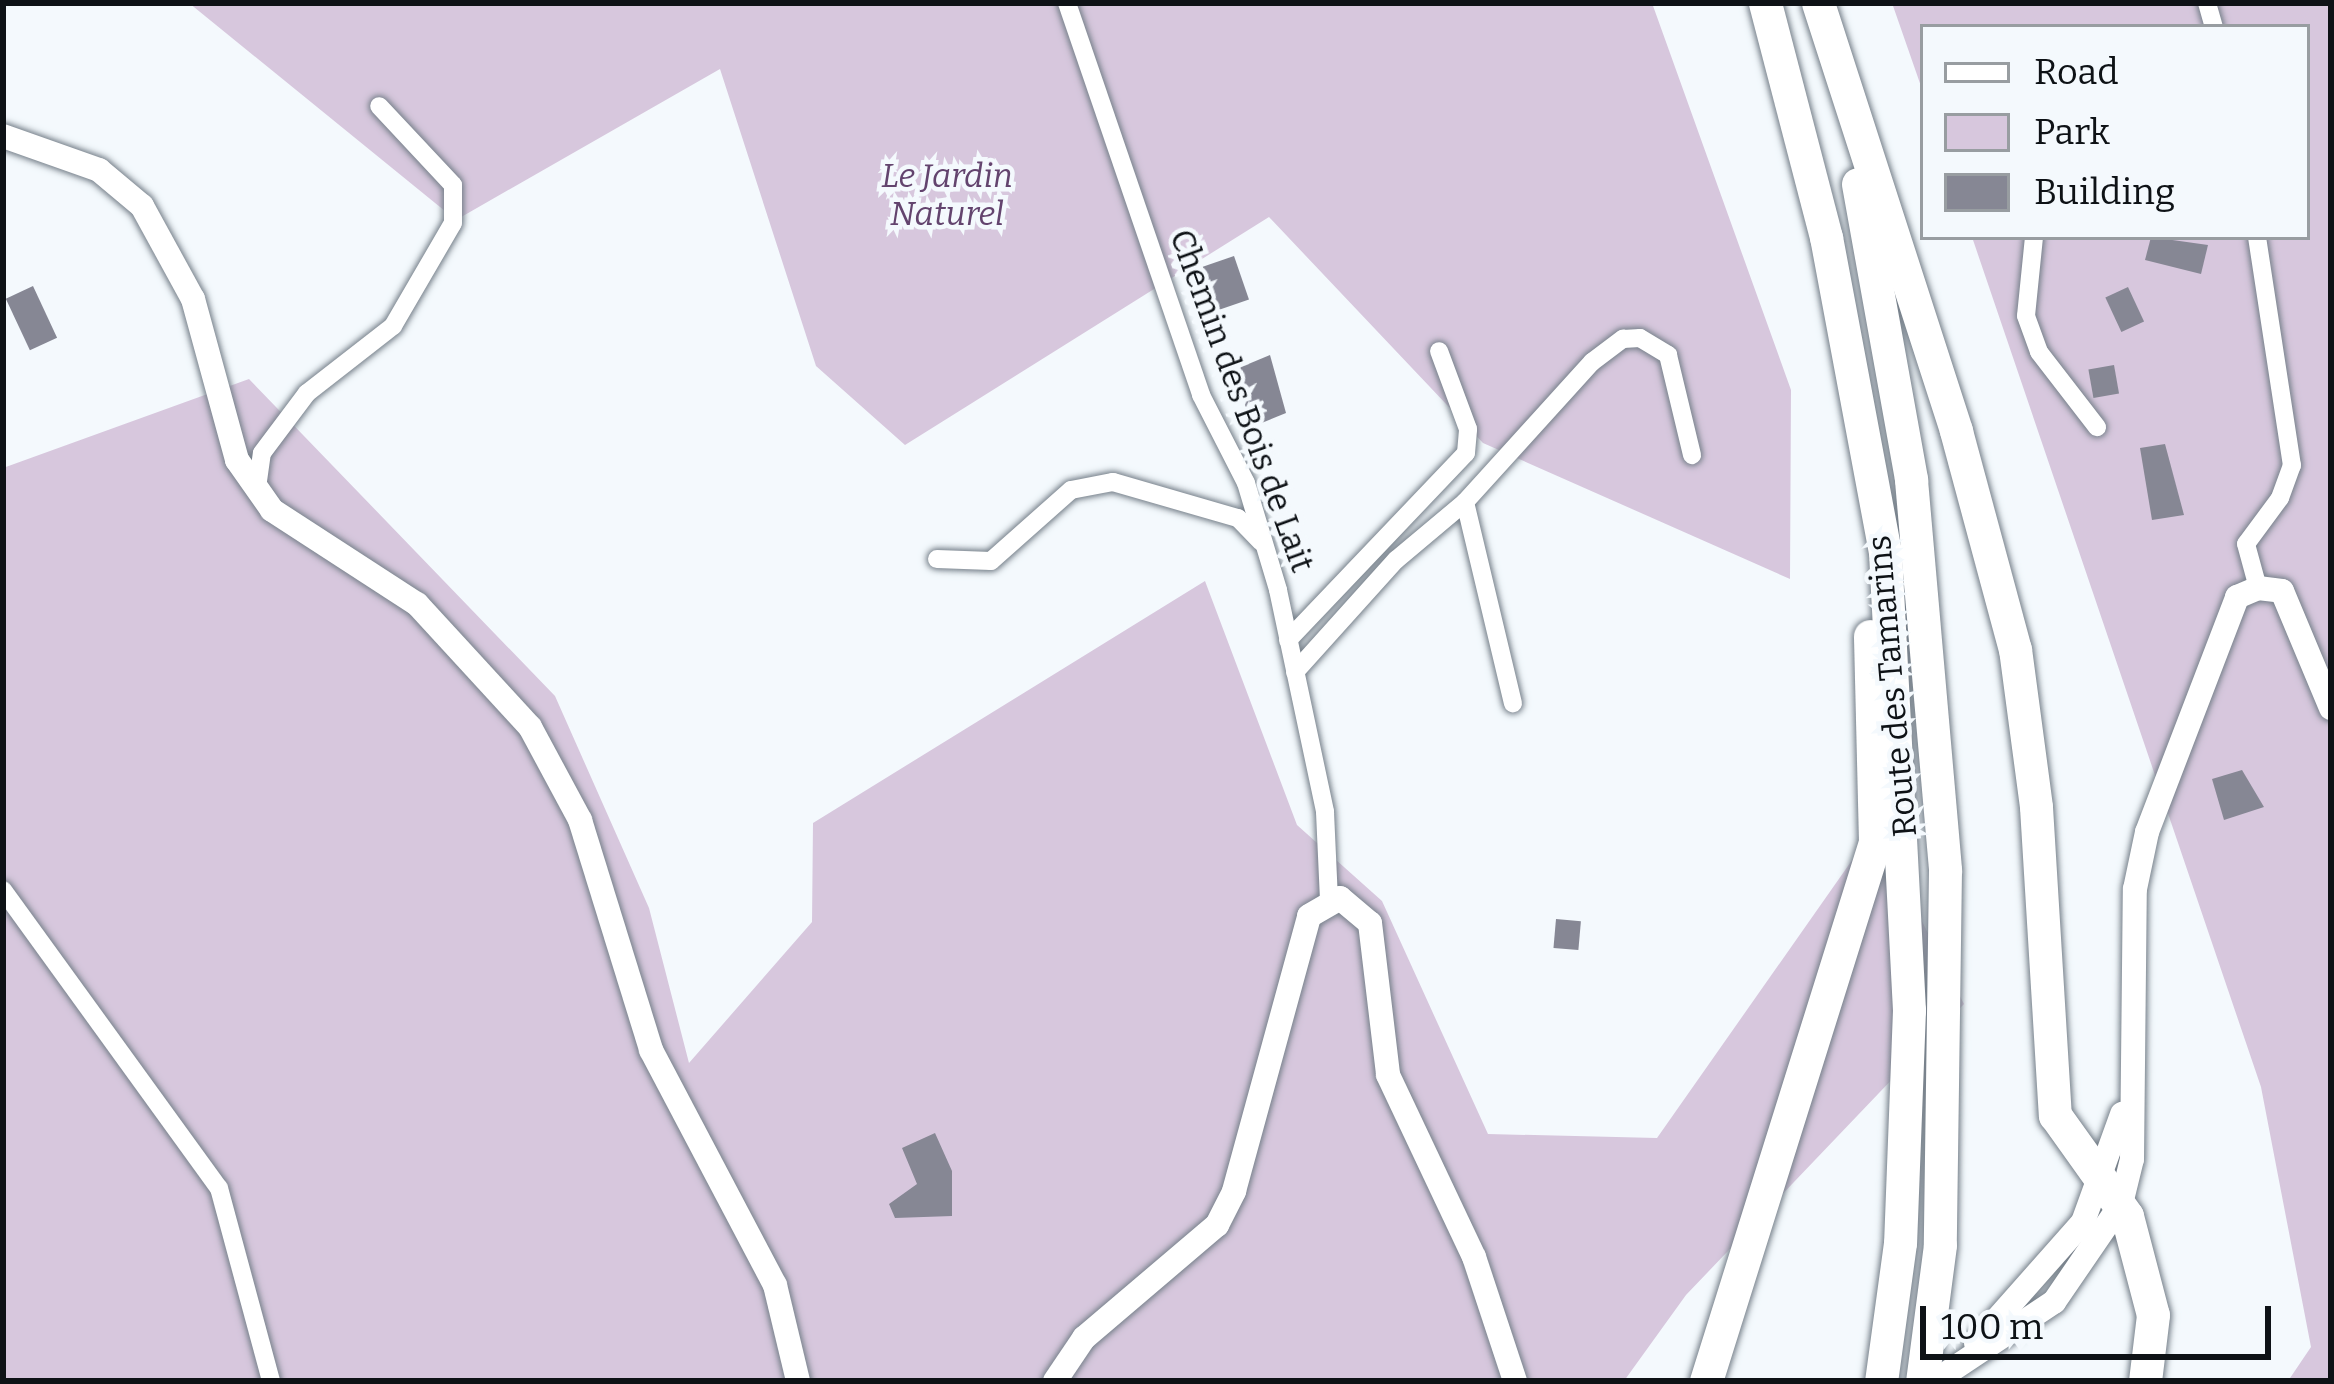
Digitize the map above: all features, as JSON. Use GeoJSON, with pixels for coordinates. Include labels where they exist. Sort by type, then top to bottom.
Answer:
{"type":"FeatureCollection","features":[{"type":"Feature","properties":{"kind":"highway","name":"Route des Tamarins"},"geometry":{"type":"LineString","coordinates":[[1765,3],[1801,129],[1859,400],[1885,551],[1906,844],[1900,1243],[1882,1381]]}},
{"type":"Feature","properties":{"kind":"highway","name":"Route des Tamarins"},"geometry":{"type":"LineString","coordinates":[[1817,3],[1886,326],[1928,622],[1946,870],[1940,1244],[1922,1381]]}},
{"type":"Feature","properties":{"kind":"highway"},"geometry":{"type":"LineString","coordinates":[[1817,3],[1956,431],[2015,650],[2036,807],[2055,1115],[2111,1193],[2152,1315],[2145,1381]]}},
{"type":"Feature","properties":{"kind":"highway"},"geometry":{"type":"LineString","coordinates":[[1706,1381],[1875,842],[1859,400]]}},
{"type":"Feature","properties":{"kind":"main road"},"geometry":{"type":"LineString","coordinates":[[3,136],[98,170],[142,206],[168,242],[211,350],[237,460],[272,510],[417,604],[530,727],[580,820],[651,1050],[775,1285],[798,1381]]}},
{"type":"Feature","properties":{"kind":"main road"},"geometry":{"type":"LineString","coordinates":[[1935,1381],[1958,1362],[2111,1193],[2131,1076],[2135,889],[2147,832],[2237,597],[2258,588],[2282,591],[2299,618],[2331,709]]}},
{"type":"Feature","properties":{"kind":"main road"},"geometry":{"type":"LineString","coordinates":[[1055,1381],[1084,1338],[1217,1225],[1234,1192],[1309,916],[1329,899],[1349,901],[1370,922],[1388,1075],[1474,1258],[1515,1381]]}},
{"type":"Feature","properties":{"kind":"street","name":"Chemin des Bois de Lait"},"geometry":{"type":"LineString","coordinates":[[1067,3],[1201,395],[1246,483],[1288,640],[1325,812],[1329,899]]}},
{"type":"Feature","properties":{"kind":"street"},"geometry":{"type":"LineString","coordinates":[[256,488],[262,453],[307,393],[393,326],[453,223],[453,185],[379,106]]}},
{"type":"Feature","properties":{"kind":"street"},"geometry":{"type":"LineString","coordinates":[[2034,240],[2026,316],[2039,352],[2097,427]]}},
{"type":"Feature","properties":{"kind":"street"},"geometry":{"type":"LineString","coordinates":[[2257,240],[2292,465],[2280,498],[2246,544],[2258,588]]}},
{"type":"Feature","properties":{"kind":"street"},"geometry":{"type":"LineString","coordinates":[[1295,672],[1396,560],[1465,502],[1592,362],[1623,339],[1640,338],[1668,355],[1693,455]]}},
{"type":"Feature","properties":{"kind":"street"},"geometry":{"type":"LineString","coordinates":[[1288,640],[1466,453],[1468,429],[1439,351]]}},
{"type":"Feature","properties":{"kind":"street"},"geometry":{"type":"LineString","coordinates":[[938,559],[991,560],[1071,490],[1114,482],[1238,518],[1264,545]]}},
{"type":"Feature","properties":{"kind":"street"},"geometry":{"type":"LineString","coordinates":[[1465,502],[1513,703]]}},
{"type":"Feature","properties":{"kind":"street"},"geometry":{"type":"LineString","coordinates":[[3,890],[219,1188],[272,1381]]}},
{"type":"Feature","properties":{"kind":"green space","name":"Le Jardin Naturel"},"geometry":{"type":"Polygon","coordinates":[[[189,3],[1652,3],[1791,390],[1790,579],[1483,443],[1269,217],[905,445],[816,366],[720,69],[456,220],[189,3]]]}},
{"type":"Feature","properties":{"kind":"green space"},"geometry":{"type":"Polygon","coordinates":[[[1892,3],[2331,3],[2331,1381],[2288,1381],[2311,1347],[2261,1087],[1973,240],[2310,240],[2310,24],[1920,24],[1920,83],[1892,3]]]}},
{"type":"Feature","properties":{"kind":"green space"},"geometry":{"type":"Polygon","coordinates":[[[249,379],[555,696],[649,908],[689,1063],[812,922],[813,823],[1205,581],[1297,825],[1382,901],[1488,1134],[1657,1138],[1869,836],[1865,809],[1964,1004],[1686,1295],[1624,1381],[3,1381],[3,468],[249,379]]]}},
{"type":"Feature","properties":{"kind":"building"},"geometry":{"type":"Polygon","coordinates":[[[2150,240],[2208,245],[2201,274],[2145,260],[2150,240]]]}},
{"type":"Feature","properties":{"kind":"building"},"geometry":{"type":"Polygon","coordinates":[[[1234,256],[1249,299],[1218,310],[1203,267],[1234,256]]]}},
{"type":"Feature","properties":{"kind":"building"},"geometry":{"type":"Polygon","coordinates":[[[33,286],[57,338],[30,350],[6,299],[33,286]]]}},
{"type":"Feature","properties":{"kind":"building"},"geometry":{"type":"Polygon","coordinates":[[[2128,287],[2144,321],[2121,332],[2105,298],[2128,287]]]}},
{"type":"Feature","properties":{"kind":"building"},"geometry":{"type":"Polygon","coordinates":[[[1270,355],[1286,413],[1252,427],[1234,370],[1270,355]]]}},
{"type":"Feature","properties":{"kind":"building"},"geometry":{"type":"Polygon","coordinates":[[[2114,365],[2119,394],[2093,398],[2088,370],[2114,365]]]}},
{"type":"Feature","properties":{"kind":"building"},"geometry":{"type":"Polygon","coordinates":[[[2165,444],[2184,515],[2152,520],[2140,448],[2165,444]]]}},
{"type":"Feature","properties":{"kind":"building"},"geometry":{"type":"Polygon","coordinates":[[[2242,770],[2264,807],[2224,820],[2212,779],[2242,770]]]}},
{"type":"Feature","properties":{"kind":"building"},"geometry":{"type":"Polygon","coordinates":[[[1556,919],[1581,921],[1578,950],[1553,948],[1556,919]]]}},
{"type":"Feature","properties":{"kind":"building"},"geometry":{"type":"Polygon","coordinates":[[[935,1133],[952,1171],[952,1216],[895,1218],[889,1204],[917,1184],[902,1148],[935,1133]]]}}]}
